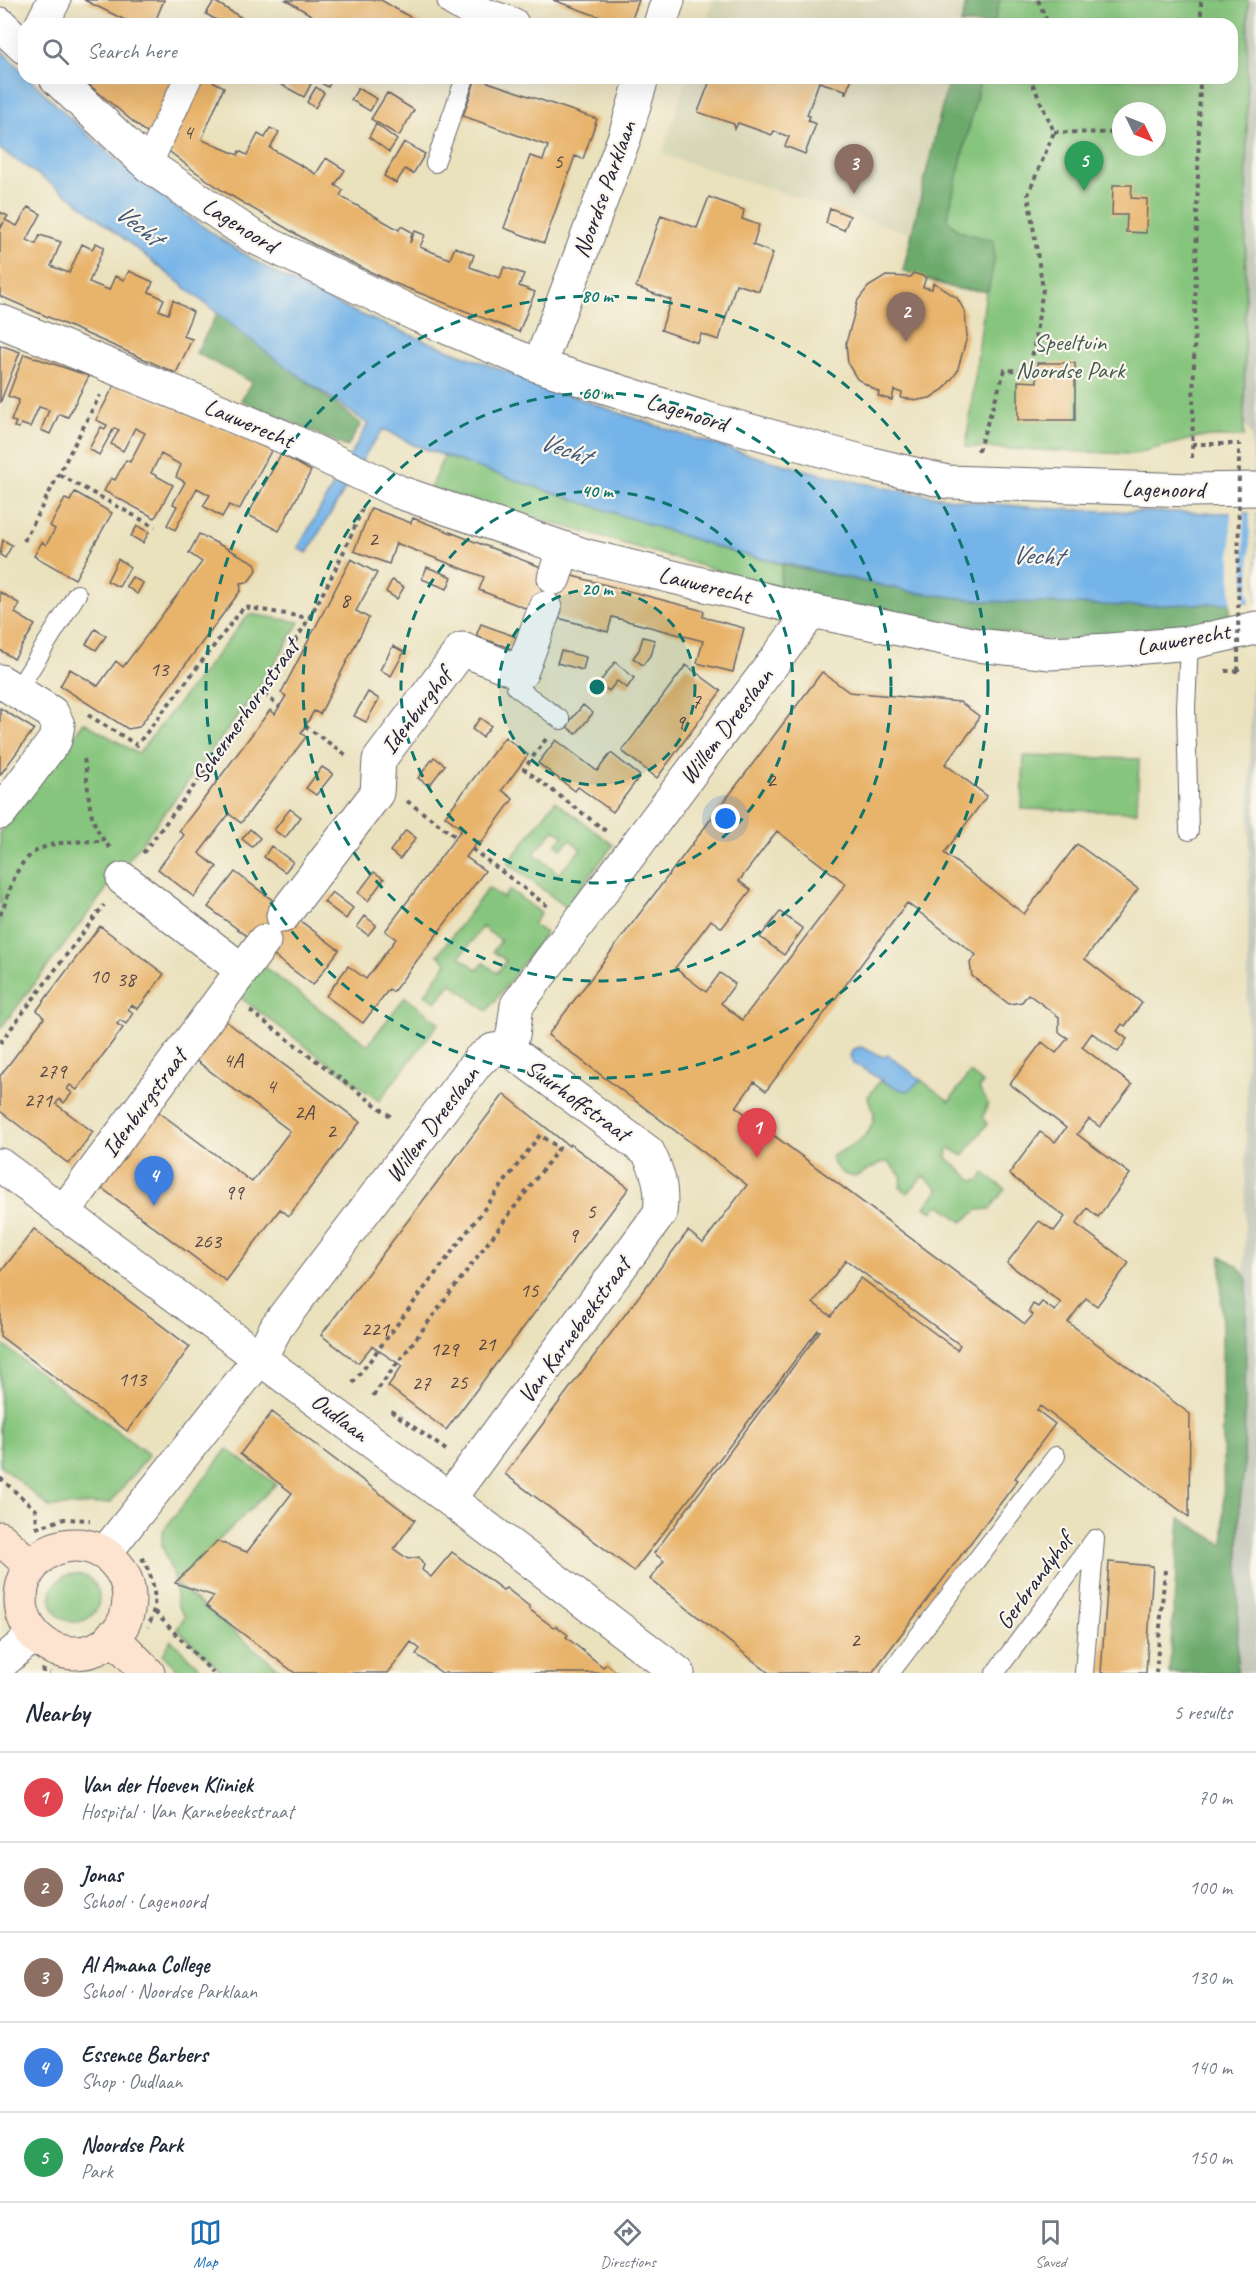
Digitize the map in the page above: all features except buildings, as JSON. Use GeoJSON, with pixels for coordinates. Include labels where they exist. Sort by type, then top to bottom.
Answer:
{"type":"FeatureCollection","features":[{"type":"Feature","properties":{"kind":"main road"},"geometry":{"type":"LineString","coordinates":[[0,1538],[32,1568]]}},
{"type":"Feature","properties":{"kind":"main road"},"geometry":{"type":"LineString","coordinates":[[73,1544],[88,1546],[105,1553],[124,1574],[129,1590],[128,1606],[123,1621],[112,1636],[96,1647],[80,1653],[63,1652],[47,1646],[34,1635],[24,1620],[21,1602],[23,1585],[32,1568],[58,1548],[73,1544]]}},
{"type":"Feature","properties":{"kind":"main road"},"geometry":{"type":"LineString","coordinates":[[112,1636],[148,1673]]}},
{"type":"Feature","properties":{"kind":"street"},"geometry":{"type":"LineString","coordinates":[[45,18],[54,0]]}},
{"type":"Feature","properties":{"kind":"street"},"geometry":{"type":"LineString","coordinates":[[454,0],[489,18]]}},
{"type":"Feature","properties":{"kind":"street"},"geometry":{"type":"LineString","coordinates":[[662,18],[668,0]]}},
{"type":"Feature","properties":{"kind":"street"},"geometry":{"type":"LineString","coordinates":[[0,24],[18,41]]}},
{"type":"Feature","properties":{"kind":"street","name":"Lagenoord"},"geometry":{"type":"LineString","coordinates":[[62,84],[148,165],[252,236],[417,315],[539,366],[701,417],[857,460],[948,482],[975,485],[1191,490],[1256,489]]}},
{"type":"Feature","properties":{"kind":"street"},"geometry":{"type":"LineString","coordinates":[[148,165],[185,84]]}},
{"type":"Feature","properties":{"kind":"street","name":"Noordse Parklaan"},"geometry":{"type":"LineString","coordinates":[[539,366],[625,136],[640,84]]}},
{"type":"Feature","properties":{"kind":"street","name":"Lauwerecht"},"geometry":{"type":"LineString","coordinates":[[0,321],[284,436],[355,481],[399,492],[554,578],[812,611],[977,645],[1050,653],[1189,643],[1256,628]]}},
{"type":"Feature","properties":{"kind":"street"},"geometry":{"type":"LineString","coordinates":[[521,673],[554,578]]}},
{"type":"Feature","properties":{"kind":"street","name":"Willem Dreeslaan"},"geometry":{"type":"LineString","coordinates":[[105,1553],[260,1358],[277,1326],[479,1060],[494,1050],[507,1048],[513,1035],[517,1005],[812,611]]}},
{"type":"Feature","properties":{"kind":"street","name":"Idenburghof"},"geometry":{"type":"LineString","coordinates":[[284,916],[377,793],[379,760],[462,649],[521,673]]}},
{"type":"Feature","properties":{"kind":"street"},"geometry":{"type":"LineString","coordinates":[[0,813],[55,740],[58,725],[52,713],[8,686]]}},
{"type":"Feature","properties":{"kind":"street"},"geometry":{"type":"LineString","coordinates":[[128,873],[234,982],[264,941]]}},
{"type":"Feature","properties":{"kind":"street","name":"Idenburgstraat"},"geometry":{"type":"LineString","coordinates":[[63,1213],[234,982]]}},
{"type":"Feature","properties":{"kind":"street","name":"Suurhoffstraat"},"geometry":{"type":"LineString","coordinates":[[507,1048],[648,1152]]}},
{"type":"Feature","properties":{"kind":"street","name":"Van Karnebeekstraat"},"geometry":{"type":"LineString","coordinates":[[449,1499],[660,1214],[662,1195],[660,1176],[648,1152]]}},
{"type":"Feature","properties":{"kind":"street","name":"Oudlaan"},"geometry":{"type":"LineString","coordinates":[[0,1165],[449,1499],[678,1673]]}},
{"type":"Feature","properties":{"kind":"street"},"geometry":{"type":"LineString","coordinates":[[0,1664],[34,1635]]}},
{"type":"Feature","properties":{"kind":"lane"},"geometry":{"type":"LineString","coordinates":[[435,163],[463,84]]}},
{"type":"Feature","properties":{"kind":"lane"},"geometry":{"type":"LineString","coordinates":[[8,686],[77,594]]}},
{"type":"Feature","properties":{"kind":"lane"},"geometry":{"type":"LineString","coordinates":[[1189,643],[1185,708],[1189,831]]}},
{"type":"Feature","properties":{"kind":"lane"},"geometry":{"type":"LineString","coordinates":[[521,673],[516,687],[561,720]]}},
{"type":"Feature","properties":{"kind":"lane"},"geometry":{"type":"LineString","coordinates":[[890,1673],[1056,1456]]}},
{"type":"Feature","properties":{"kind":"lane","name":"Gerbrandyhof"},"geometry":{"type":"LineString","coordinates":[[995,1673],[1095,1539],[1084,1673]]}},
{"type":"Feature","properties":{"kind":"path"},"geometry":{"type":"LineString","coordinates":[[1038,0],[1046,18]]}},
{"type":"Feature","properties":{"kind":"path"},"geometry":{"type":"LineString","coordinates":[[1201,0],[1201,18]]}},
{"type":"Feature","properties":{"kind":"path"},"geometry":{"type":"LineString","coordinates":[[975,485],[978,447],[1005,370],[1030,372],[1043,289],[1028,195],[1054,132],[1033,84]]}},
{"type":"Feature","properties":{"kind":"path"},"geometry":{"type":"LineString","coordinates":[[1191,490],[1200,84]]}},
{"type":"Feature","properties":{"kind":"path"},"geometry":{"type":"LineString","coordinates":[[1054,132],[1112,133]]}},
{"type":"Feature","properties":{"kind":"path"},"geometry":{"type":"LineString","coordinates":[[24,541],[60,475],[113,368]]}},
{"type":"Feature","properties":{"kind":"path"},"geometry":{"type":"LineString","coordinates":[[1192,444],[1239,444],[1239,671]]}},
{"type":"Feature","properties":{"kind":"path"},"geometry":{"type":"LineString","coordinates":[[60,475],[155,527]]}},
{"type":"Feature","properties":{"kind":"path","name":"Schermerhornstraat"},"geometry":{"type":"LineString","coordinates":[[0,1043],[264,694],[344,555],[355,481]]}},
{"type":"Feature","properties":{"kind":"path"},"geometry":{"type":"LineString","coordinates":[[58,725],[85,713],[137,745],[244,607],[309,618]]}},
{"type":"Feature","properties":{"kind":"path"},"geometry":{"type":"LineString","coordinates":[[264,694],[280,707]]}},
{"type":"Feature","properties":{"kind":"path"},"geometry":{"type":"LineString","coordinates":[[561,720],[524,769],[633,851]]}},
{"type":"Feature","properties":{"kind":"path"},"geometry":{"type":"LineString","coordinates":[[58,725],[80,740],[89,811],[104,841],[128,873]]}},
{"type":"Feature","properties":{"kind":"path"},"geometry":{"type":"LineString","coordinates":[[0,915],[14,879],[37,849],[59,841],[104,841]]}},
{"type":"Feature","properties":{"kind":"path"},"geometry":{"type":"LineString","coordinates":[[472,849],[576,927]]}},
{"type":"Feature","properties":{"kind":"path"},"geometry":{"type":"LineString","coordinates":[[234,982],[421,1139]]}},
{"type":"Feature","properties":{"kind":"path","name":"Oudlaan"},"geometry":{"type":"LineString","coordinates":[[353,1383],[540,1135],[559,1148],[372,1398]]}},
{"type":"Feature","properties":{"kind":"path","name":"Oudlaan"},"geometry":{"type":"LineString","coordinates":[[344,1376],[381,1404]]}},
{"type":"Feature","properties":{"kind":"path","name":"Oudlaan"},"geometry":{"type":"LineString","coordinates":[[390,1410],[472,1468]]}},
{"type":"Feature","properties":{"kind":"path"},"geometry":{"type":"LineString","coordinates":[[0,1478],[36,1510],[37,1527]]}},
{"type":"Feature","properties":{"kind":"path"},"geometry":{"type":"LineString","coordinates":[[1156,1673],[1165,1570]]}},
{"type":"Feature","properties":{"kind":"path"},"geometry":{"type":"LineString","coordinates":[[155,1612],[213,1673]]}},
{"type":"Feature","properties":{"kind":"shaded area"},"geometry":{"type":"Polygon","coordinates":[[[713,0],[967,0],[962,18],[707,18],[713,0]]]}},
{"type":"Feature","properties":{"kind":"shaded area"},"geometry":{"type":"Polygon","coordinates":[[[1246,0],[1256,0],[1256,601],[1254,474],[1251,436],[1244,421],[1246,0]]]}},
{"type":"Feature","properties":{"kind":"shaded area"},"geometry":{"type":"Polygon","coordinates":[[[685,84],[948,84],[911,234],[662,154],[685,84]]]}},
{"type":"Feature","properties":{"kind":"shaded area"},"geometry":{"type":"Polygon","coordinates":[[[1256,630],[1256,1673],[1231,1673],[1242,1467],[1251,688],[1256,630]]]}},
{"type":"Feature","properties":{"kind":"green space","name":"Speeltuin Noordse Park"},"geometry":{"type":"Polygon","coordinates":[[[967,0],[1248,0],[1244,437],[1199,437],[1134,454],[966,447],[986,291],[956,289],[903,271],[948,84],[1238,84],[1238,18],[962,18],[967,0]]]}},
{"type":"Feature","properties":{"kind":"green space"},"geometry":{"type":"Polygon","coordinates":[[[967,0],[1000,0],[996,18],[962,18],[967,0]]]}},
{"type":"Feature","properties":{"kind":"green space"},"geometry":{"type":"Polygon","coordinates":[[[948,84],[980,84],[947,219],[959,231],[994,241],[994,262],[988,291],[956,289],[903,271],[948,84]]]}},
{"type":"Feature","properties":{"kind":"green space"},"geometry":{"type":"Polygon","coordinates":[[[218,312],[361,424],[347,447],[241,400],[252,382],[196,353],[218,312]]]}},
{"type":"Feature","properties":{"kind":"green space"},"geometry":{"type":"Polygon","coordinates":[[[444,456],[732,552],[782,564],[779,588],[430,488],[444,456]]]}},
{"type":"Feature","properties":{"kind":"green space"},"geometry":{"type":"Polygon","coordinates":[[[782,564],[912,592],[986,601],[1133,606],[1230,602],[1230,625],[1065,643],[821,600],[780,588],[782,564]]]}},
{"type":"Feature","properties":{"kind":"green space"},"geometry":{"type":"Polygon","coordinates":[[[249,614],[300,622],[260,687],[0,1029],[0,833],[84,722],[138,754],[249,614]]]}},
{"type":"Feature","properties":{"kind":"green space"},"geometry":{"type":"Polygon","coordinates":[[[1024,756],[1139,759],[1137,812],[1022,809],[1024,756]]]}},
{"type":"Feature","properties":{"kind":"green space"},"geometry":{"type":"Polygon","coordinates":[[[555,801],[613,845],[566,907],[508,863],[555,801]],[[555,829],[534,853],[559,874],[581,849],[570,840],[561,849],[556,844],[563,836],[555,829]]]}},
{"type":"Feature","properties":{"kind":"green space"},"geometry":{"type":"Polygon","coordinates":[[[488,888],[503,898],[510,890],[541,913],[533,924],[546,933],[487,1011],[451,983],[436,1002],[425,994],[447,963],[438,955],[488,888]],[[482,927],[460,957],[478,970],[484,963],[497,973],[506,961],[493,951],[501,941],[482,927]]]}},
{"type":"Feature","properties":{"kind":"green space"},"geometry":{"type":"Polygon","coordinates":[[[256,961],[368,1045],[405,997],[439,1023],[379,1101],[233,992],[256,961]]]}},
{"type":"Feature","properties":{"kind":"green space"},"geometry":{"type":"Polygon","coordinates":[[[970,1073],[983,1083],[979,1089],[987,1102],[983,1117],[987,1124],[963,1156],[950,1148],[947,1158],[973,1181],[980,1180],[984,1173],[1005,1189],[990,1209],[978,1210],[962,1222],[942,1206],[937,1206],[933,1212],[925,1207],[939,1189],[923,1176],[908,1193],[900,1187],[902,1177],[888,1162],[880,1163],[855,1177],[846,1175],[837,1169],[831,1157],[858,1141],[873,1124],[874,1115],[868,1097],[880,1081],[908,1091],[921,1080],[949,1101],[970,1073]]]}},
{"type":"Feature","properties":{"kind":"green space"},"geometry":{"type":"Polygon","coordinates":[[[1221,1256],[1238,1266],[1247,1279],[1244,1470],[1240,1503],[1237,1673],[1169,1673],[1180,1518],[1224,1545],[1221,1256]]]}},
{"type":"Feature","properties":{"kind":"green space"},"geometry":{"type":"Polygon","coordinates":[[[0,1343],[149,1455],[110,1503],[49,1507],[0,1465],[0,1343]]]}},
{"type":"Feature","properties":{"kind":"green space"},"geometry":{"type":"Polygon","coordinates":[[[227,1449],[276,1484],[175,1583],[284,1673],[223,1673],[177,1629],[185,1616],[177,1605],[174,1578],[162,1546],[162,1532],[227,1449]]]}},
{"type":"Feature","properties":{"kind":"green space"},"geometry":{"type":"Polygon","coordinates":[[[75,1574],[92,1581],[99,1598],[92,1615],[75,1622],[58,1615],[51,1598],[58,1581],[75,1574]]]}},
{"type":"Feature","properties":{"kind":"green space"},"geometry":{"type":"Polygon","coordinates":[[[171,1640],[205,1673],[181,1673],[163,1655],[171,1640]]]}},
{"type":"Feature","properties":{"kind":"water","name":"Vecht"},"geometry":{"type":"Polygon","coordinates":[[[0,49],[18,67],[18,84],[35,84],[106,151],[188,217],[276,273],[337,304],[433,344],[554,390],[729,449],[847,480],[968,501],[1040,508],[1256,513],[1256,602],[1133,606],[986,601],[912,592],[732,552],[414,445],[384,429],[370,447],[307,553],[298,548],[368,424],[270,355],[74,199],[0,149],[0,49]]]}},
{"type":"Feature","properties":{"kind":"water"},"geometry":{"type":"Polygon","coordinates":[[[861,1047],[883,1057],[888,1055],[921,1080],[908,1091],[886,1083],[853,1064],[850,1056],[853,1049],[861,1047]]]}},
{"type":"Feature","properties":{"kind":"pier"},"geometry":{"type":"Polygon","coordinates":[[[1231,510],[1244,510],[1244,605],[1231,605],[1231,510]]]}},
{"type":"Feature","properties":{"kind":"pier"},"geometry":{"type":"Polygon","coordinates":[[[1250,510],[1256,510],[1256,605],[1250,605],[1248,594],[1250,510]]]}},
{"type":"Feature","properties":{"kind":"place","name":"Noordse Park"},"geometry":{"type":"Point","coordinates":[1084,191]}},
{"type":"Feature","properties":{"kind":"place","name":"Al Amana College"},"geometry":{"type":"Point","coordinates":[854,194]}},
{"type":"Feature","properties":{"kind":"place","name":"Jonas"},"geometry":{"type":"Point","coordinates":[906,342]}},
{"type":"Feature","properties":{"kind":"place","name":"Van der Hoeven Kliniek"},"geometry":{"type":"Point","coordinates":[757,1158]}},
{"type":"Feature","properties":{"kind":"place","name":"Essence Barbers"},"geometry":{"type":"Point","coordinates":[154,1206]}}]}
